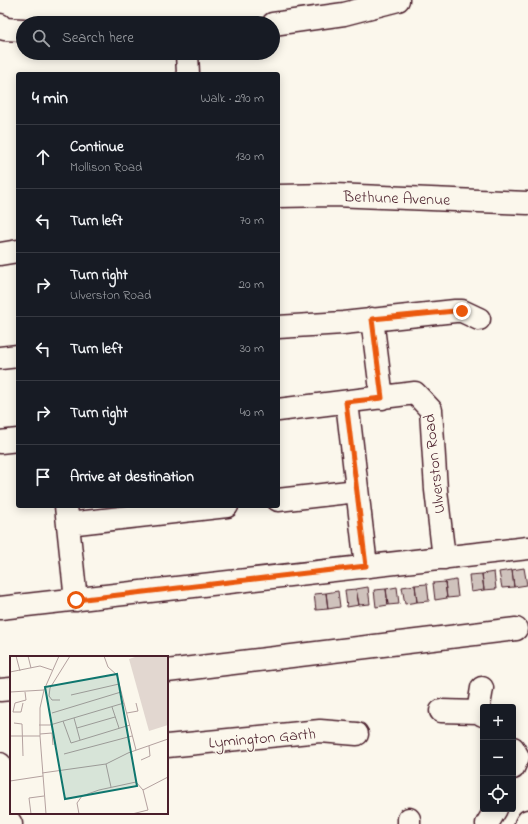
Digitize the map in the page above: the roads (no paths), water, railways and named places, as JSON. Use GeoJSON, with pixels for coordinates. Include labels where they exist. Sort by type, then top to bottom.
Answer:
{"type":"FeatureCollection","features":[{"type":"Feature","properties":{"kind":"street"},"geometry":{"type":"LineString","coordinates":[[280,23],[344,14],[398,0]]}},
{"type":"Feature","properties":{"kind":"street"},"geometry":{"type":"LineString","coordinates":[[0,25],[4,29],[16,30]]}},
{"type":"Feature","properties":{"kind":"street"},"geometry":{"type":"LineString","coordinates":[[187,60],[188,72]]}},
{"type":"Feature","properties":{"kind":"street","name":"Bethune Avenue"},"geometry":{"type":"LineString","coordinates":[[280,196],[334,195],[522,202]]}},
{"type":"Feature","properties":{"kind":"street"},"geometry":{"type":"LineString","coordinates":[[0,254],[16,251]]}},
{"type":"Feature","properties":{"kind":"street"},"geometry":{"type":"LineString","coordinates":[[280,327],[343,323],[455,311],[462,311],[479,319]]}},
{"type":"Feature","properties":{"kind":"street"},"geometry":{"type":"LineString","coordinates":[[372,319],[382,398]]}},
{"type":"Feature","properties":{"kind":"street"},"geometry":{"type":"LineString","coordinates":[[0,358],[16,356]]}},
{"type":"Feature","properties":{"kind":"street","name":"Ulverston Road"},"geometry":{"type":"LineString","coordinates":[[280,410],[415,393],[430,410],[436,490],[449,557]]}},
{"type":"Feature","properties":{"kind":"street"},"geometry":{"type":"LineString","coordinates":[[346,402],[366,566]]}},
{"type":"Feature","properties":{"kind":"street"},"geometry":{"type":"LineString","coordinates":[[0,442],[16,440]]}},
{"type":"Feature","properties":{"kind":"street"},"geometry":{"type":"LineString","coordinates":[[280,500],[357,491]]}},
{"type":"Feature","properties":{"kind":"street"},"geometry":{"type":"LineString","coordinates":[[76,600],[67,515],[191,508]]}},
{"type":"Feature","properties":{"kind":"street"},"geometry":{"type":"LineString","coordinates":[[0,608],[528,548]]}},
{"type":"Feature","properties":{"kind":"street"},"geometry":{"type":"LineString","coordinates":[[168,671],[516,629]]}},
{"type":"Feature","properties":{"kind":"street"},"geometry":{"type":"LineString","coordinates":[[481,704],[482,688]]}},
{"type":"Feature","properties":{"kind":"street"},"geometry":{"type":"LineString","coordinates":[[0,690],[10,689]]}},
{"type":"Feature","properties":{"kind":"street"},"geometry":{"type":"LineString","coordinates":[[441,711],[480,713]]}},
{"type":"Feature","properties":{"kind":"street","name":"Lymington Garth"},"geometry":{"type":"LineString","coordinates":[[168,746],[320,731],[357,734]]}},
{"type":"Feature","properties":{"kind":"street"},"geometry":{"type":"LineString","coordinates":[[0,752],[10,751]]}},
{"type":"Feature","properties":{"kind":"street"},"geometry":{"type":"LineString","coordinates":[[0,764],[6,816],[11,824]]}},
{"type":"Feature","properties":{"kind":"street"},"geometry":{"type":"LineString","coordinates":[[487,824],[494,812]]}}]}
